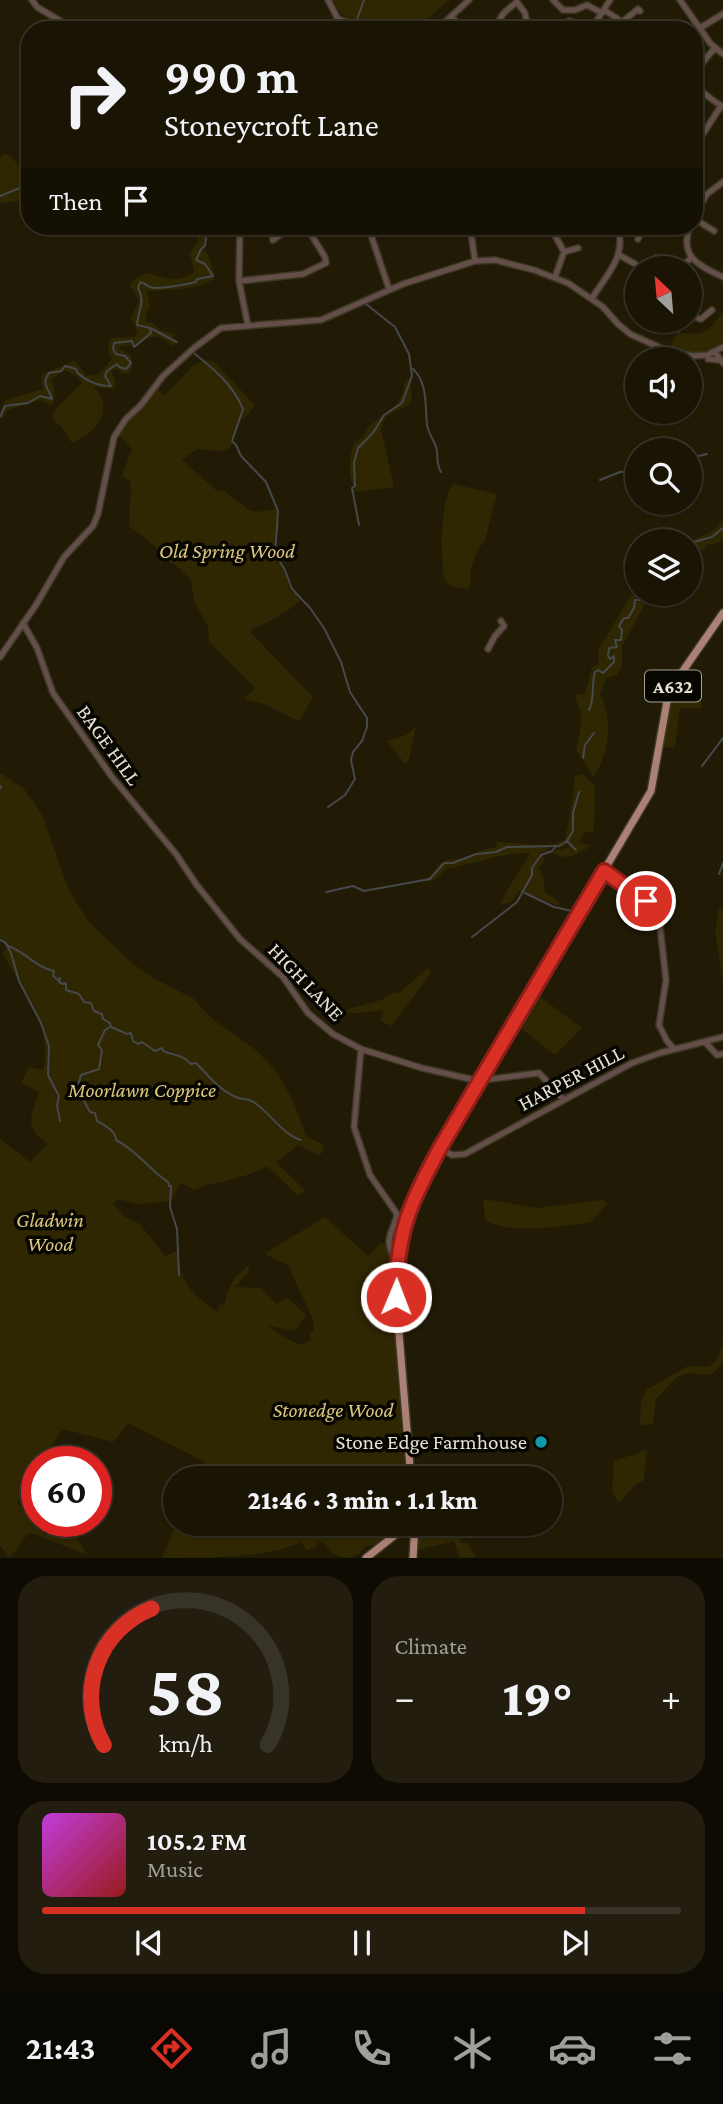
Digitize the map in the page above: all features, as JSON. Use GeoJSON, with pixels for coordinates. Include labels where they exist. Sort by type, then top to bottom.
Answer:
{"type":"FeatureCollection","features":[{"type":"Feature","properties":{"kind":"main road","name":"A632"},"geometry":{"type":"LineString","coordinates":[[410,1466],[396,1297],[397,1255],[407,1215],[440,1148],[650,791],[668,696],[723,613]]}},
{"type":"Feature","properties":{"kind":"main road"},"geometry":{"type":"LineString","coordinates":[[366,1558],[394,1536]]}},
{"type":"Feature","properties":{"kind":"main road"},"geometry":{"type":"LineString","coordinates":[[413,1558],[414,1536]]}},
{"type":"Feature","properties":{"kind":"street"},"geometry":{"type":"LineString","coordinates":[[32,0],[37,7],[60,21]]}},
{"type":"Feature","properties":{"kind":"street"},"geometry":{"type":"LineString","coordinates":[[328,0],[338,19],[344,21]]}},
{"type":"Feature","properties":{"kind":"street"},"geometry":{"type":"LineString","coordinates":[[451,21],[449,19],[469,0]]}},
{"type":"Feature","properties":{"kind":"street"},"geometry":{"type":"LineString","coordinates":[[553,0],[559,7],[570,11],[587,3],[620,21]]}},
{"type":"Feature","properties":{"kind":"street"},"geometry":{"type":"LineString","coordinates":[[597,21],[610,0]]}},
{"type":"Feature","properties":{"kind":"street"},"geometry":{"type":"LineString","coordinates":[[680,0],[695,21]]}},
{"type":"Feature","properties":{"kind":"street"},"geometry":{"type":"LineString","coordinates":[[498,21],[516,1],[528,21]]}},
{"type":"Feature","properties":{"kind":"street"},"geometry":{"type":"LineString","coordinates":[[623,21],[638,9],[640,11]]}},
{"type":"Feature","properties":{"kind":"street"},"geometry":{"type":"LineString","coordinates":[[570,11],[570,21]]}},
{"type":"Feature","properties":{"kind":"street"},"geometry":{"type":"LineString","coordinates":[[703,26],[723,15]]}},
{"type":"Feature","properties":{"kind":"street"},"geometry":{"type":"LineString","coordinates":[[703,32],[723,54]]}},
{"type":"Feature","properties":{"kind":"street"},"geometry":{"type":"LineString","coordinates":[[703,59],[715,48]]}},
{"type":"Feature","properties":{"kind":"street"},"geometry":{"type":"LineString","coordinates":[[703,92],[722,106],[703,133]]}},
{"type":"Feature","properties":{"kind":"street"},"geometry":{"type":"LineString","coordinates":[[703,202],[707,194],[723,182]]}},
{"type":"Feature","properties":{"kind":"street"},"geometry":{"type":"LineString","coordinates":[[703,223],[714,232]]}},
{"type":"Feature","properties":{"kind":"street"},"geometry":{"type":"LineString","coordinates":[[238,235],[239,281],[248,326]]}},
{"type":"Feature","properties":{"kind":"street"},"geometry":{"type":"LineString","coordinates":[[239,281],[303,274],[326,263],[312,235]]}},
{"type":"Feature","properties":{"kind":"street"},"geometry":{"type":"LineString","coordinates":[[371,235],[389,289]]}},
{"type":"Feature","properties":{"kind":"street"},"geometry":{"type":"LineString","coordinates":[[471,235],[475,261]]}},
{"type":"Feature","properties":{"kind":"street"},"geometry":{"type":"LineString","coordinates":[[555,235],[564,252],[555,277]]}},
{"type":"Feature","properties":{"kind":"street"},"geometry":{"type":"LineString","coordinates":[[592,298],[618,257],[621,235]]}},
{"type":"Feature","properties":{"kind":"street"},"geometry":{"type":"LineString","coordinates":[[638,239],[640,235]]}},
{"type":"Feature","properties":{"kind":"street"},"geometry":{"type":"LineString","coordinates":[[686,235],[686,248],[690,256]]}},
{"type":"Feature","properties":{"kind":"street"},"geometry":{"type":"LineString","coordinates":[[564,252],[578,248]]}},
{"type":"Feature","properties":{"kind":"street"},"geometry":{"type":"LineString","coordinates":[[608,253],[625,260]]}},
{"type":"Feature","properties":{"kind":"street"},"geometry":{"type":"LineString","coordinates":[[0,657],[64,557],[93,526],[98,514],[114,437],[126,419],[141,405],[163,376],[221,328],[321,320],[389,289],[475,261],[506,262],[555,277],[592,298],[623,329],[663,349],[692,356],[715,352],[723,347]]}},
{"type":"Feature","properties":{"kind":"street"},"geometry":{"type":"LineString","coordinates":[[702,267],[723,278]]}},
{"type":"Feature","properties":{"kind":"street"},"geometry":{"type":"LineString","coordinates":[[702,318],[712,309]]}},
{"type":"Feature","properties":{"kind":"street"},"geometry":{"type":"LineString","coordinates":[[715,352],[721,361]]}},
{"type":"Feature","properties":{"kind":"street"},"geometry":{"type":"LineString","coordinates":[[708,359],[721,361]]}},
{"type":"Feature","properties":{"kind":"street"},"geometry":{"type":"LineString","coordinates":[[488,649],[495,636],[500,633],[503,626],[501,621]]}},
{"type":"Feature","properties":{"kind":"street","name":"BAGE HILL"},"geometry":{"type":"LineString","coordinates":[[23,623],[26,631],[33,637],[48,683],[59,703],[123,793],[185,866]]}},
{"type":"Feature","properties":{"kind":"street"},"geometry":{"type":"LineString","coordinates":[[16,633],[26,631]]}},
{"type":"Feature","properties":{"kind":"street","name":"HIGH LANE"},"geometry":{"type":"LineString","coordinates":[[185,866],[195,884],[240,939],[283,977],[308,1013],[333,1034],[361,1049],[422,1068],[480,1079],[539,1073],[563,1099]]}},
{"type":"Feature","properties":{"kind":"street"},"geometry":{"type":"LineString","coordinates":[[604,871],[646,901],[659,918],[666,980],[659,1025],[674,1049]]}},
{"type":"Feature","properties":{"kind":"street","name":"HARPER HILL"},"geometry":{"type":"LineString","coordinates":[[440,1148],[459,1156],[465,1154],[632,1063],[723,1037]]}},
{"type":"Feature","properties":{"kind":"street"},"geometry":{"type":"LineString","coordinates":[[705,1042],[717,1055],[723,1054]]}},
{"type":"Feature","properties":{"kind":"street"},"geometry":{"type":"LineString","coordinates":[[361,1049],[354,1127],[370,1175],[397,1214],[389,1248],[397,1255]]}},
{"type":"Feature","properties":{"kind":"green space"},"geometry":{"type":"Polygon","coordinates":[[[333,0],[449,0],[425,21],[352,21],[333,0]]]}},
{"type":"Feature","properties":{"kind":"green space"},"geometry":{"type":"Polygon","coordinates":[[[5,153],[21,169],[21,202],[0,203],[0,157],[5,153]]]}},
{"type":"Feature","properties":{"kind":"green space"},"geometry":{"type":"Polygon","coordinates":[[[196,235],[208,235],[204,250],[209,256],[215,277],[194,287],[147,291],[150,307],[146,313],[147,322],[152,322],[160,330],[175,334],[173,339],[177,344],[172,346],[164,339],[151,337],[138,346],[120,346],[119,348],[131,356],[132,367],[129,373],[116,369],[111,371],[115,387],[94,387],[103,404],[103,412],[89,433],[72,443],[52,417],[54,411],[82,383],[78,377],[65,370],[51,379],[55,392],[53,404],[49,405],[40,400],[8,410],[2,418],[1,411],[5,400],[43,389],[41,377],[44,373],[75,361],[86,375],[102,372],[112,359],[109,341],[134,337],[138,333],[131,318],[139,300],[130,286],[131,282],[145,273],[175,279],[194,272],[190,253],[198,241],[196,235]]]}},
{"type":"Feature","properties":{"kind":"green space"},"geometry":{"type":"Polygon","coordinates":[[[723,311],[723,343],[717,347],[702,352],[702,347],[671,347],[677,333],[702,333],[714,324],[723,311]]]}},
{"type":"Feature","properties":{"kind":"green space","name":"Old Spring Wood"},"geometry":{"type":"Polygon","coordinates":[[[207,360],[214,362],[255,405],[241,420],[230,448],[220,451],[197,449],[182,460],[216,490],[224,491],[249,510],[256,512],[276,509],[279,527],[273,555],[286,573],[290,591],[298,595],[300,601],[289,610],[250,630],[313,697],[299,721],[264,704],[244,699],[255,688],[209,642],[208,627],[195,603],[190,579],[129,526],[131,486],[130,481],[122,476],[132,448],[119,436],[128,420],[156,387],[164,396],[194,365],[207,360]]]}},
{"type":"Feature","properties":{"kind":"green space"},"geometry":{"type":"Polygon","coordinates":[[[410,378],[412,397],[409,405],[386,416],[381,429],[394,487],[354,492],[350,458],[354,444],[363,437],[369,426],[397,404],[405,382],[410,378]]]}},
{"type":"Feature","properties":{"kind":"green space"},"geometry":{"type":"Polygon","coordinates":[[[453,484],[497,494],[485,540],[477,551],[471,568],[470,585],[467,589],[451,586],[444,579],[443,516],[453,484]]]}},
{"type":"Feature","properties":{"kind":"green space"},"geometry":{"type":"Polygon","coordinates":[[[723,520],[723,540],[708,544],[702,550],[702,536],[723,520]]]}},
{"type":"Feature","properties":{"kind":"green space"},"geometry":{"type":"Polygon","coordinates":[[[625,605],[644,606],[622,647],[622,668],[617,675],[606,678],[600,694],[607,714],[608,736],[603,758],[593,777],[576,749],[581,718],[575,699],[577,694],[585,694],[592,667],[599,664],[598,651],[625,605]]]}},
{"type":"Feature","properties":{"kind":"green space"},"geometry":{"type":"Polygon","coordinates":[[[690,668],[701,699],[701,708],[680,708],[675,747],[663,748],[672,696],[690,668]]]}},
{"type":"Feature","properties":{"kind":"green space"},"geometry":{"type":"Polygon","coordinates":[[[416,727],[409,759],[405,764],[387,741],[404,736],[416,727]]]}},
{"type":"Feature","properties":{"kind":"green space"},"geometry":{"type":"Polygon","coordinates":[[[0,773],[24,789],[43,817],[69,891],[89,922],[132,963],[155,979],[194,999],[211,1018],[257,1051],[277,1072],[293,1101],[306,1136],[324,1145],[322,1153],[318,1155],[298,1145],[275,1161],[306,1191],[298,1196],[267,1166],[250,1174],[194,1190],[181,1183],[171,1201],[139,1204],[117,1199],[113,1204],[125,1217],[140,1224],[165,1256],[177,1251],[189,1287],[217,1312],[220,1304],[224,1305],[236,1277],[250,1265],[247,1274],[235,1287],[260,1288],[276,1304],[288,1298],[306,1315],[295,1331],[268,1326],[301,1345],[311,1339],[309,1333],[314,1330],[314,1322],[288,1265],[264,1254],[325,1217],[368,1256],[381,1243],[386,1245],[392,1256],[396,1347],[407,1466],[203,1466],[205,1462],[128,1423],[113,1442],[62,1429],[52,1446],[21,1446],[21,1497],[17,1504],[21,1506],[21,1537],[25,1537],[10,1558],[0,1546],[0,1139],[30,1162],[48,1144],[32,1127],[32,1115],[39,1092],[21,1083],[29,1067],[43,1070],[45,1054],[41,1024],[3,955],[7,945],[0,939],[0,773]]]}},
{"type":"Feature","properties":{"kind":"green space"},"geometry":{"type":"Polygon","coordinates":[[[583,774],[595,786],[594,831],[584,833],[579,842],[591,846],[572,856],[563,857],[551,852],[569,847],[568,844],[557,849],[549,845],[565,840],[575,776],[583,774]]]}},
{"type":"Feature","properties":{"kind":"green space"},"geometry":{"type":"Polygon","coordinates":[[[497,842],[546,845],[548,851],[541,852],[545,861],[538,868],[543,875],[545,892],[559,901],[560,907],[519,891],[510,903],[499,904],[530,853],[445,869],[438,878],[428,882],[425,879],[444,861],[496,847],[497,842]]]}},
{"type":"Feature","properties":{"kind":"green space"},"geometry":{"type":"Polygon","coordinates":[[[719,908],[723,910],[723,981],[715,932],[719,908]]]}},
{"type":"Feature","properties":{"kind":"green space"},"geometry":{"type":"Polygon","coordinates":[[[428,968],[431,973],[391,1026],[381,1021],[383,1010],[334,1013],[400,992],[428,968]]]}},
{"type":"Feature","properties":{"kind":"green space"},"geometry":{"type":"Polygon","coordinates":[[[536,994],[582,1028],[555,1055],[518,1026],[536,994]]]}},
{"type":"Feature","properties":{"kind":"green space"},"geometry":{"type":"Polygon","coordinates":[[[483,1199],[537,1208],[602,1200],[608,1203],[591,1222],[520,1228],[494,1224],[485,1219],[483,1199]]]}},
{"type":"Feature","properties":{"kind":"green space"},"geometry":{"type":"Polygon","coordinates":[[[723,1338],[723,1363],[711,1375],[689,1373],[677,1377],[656,1399],[653,1424],[640,1425],[641,1402],[646,1390],[688,1366],[709,1367],[719,1354],[723,1338]]]}},
{"type":"Feature","properties":{"kind":"green space"},"geometry":{"type":"Polygon","coordinates":[[[647,1450],[644,1480],[634,1486],[619,1503],[612,1492],[614,1461],[647,1450]]]}},
{"type":"Feature","properties":{"kind":"green space"},"geometry":{"type":"Polygon","coordinates":[[[171,1536],[386,1536],[376,1544],[365,1547],[358,1555],[346,1558],[333,1553],[323,1542],[317,1541],[316,1547],[307,1550],[301,1542],[254,1554],[162,1558],[171,1536]]]}},
{"type":"Feature","properties":{"kind":"green space"},"geometry":{"type":"Polygon","coordinates":[[[418,1536],[461,1536],[460,1543],[467,1543],[476,1557],[460,1558],[454,1541],[417,1550],[418,1536]]]}},
{"type":"Feature","properties":{"kind":"green space"},"geometry":{"type":"Polygon","coordinates":[[[42,1537],[75,1537],[88,1555],[42,1537]]]}},
{"type":"Feature","properties":{"kind":"waterway"},"geometry":{"type":"LineString","coordinates":[[356,21],[364,0]]}},
{"type":"Feature","properties":{"kind":"waterway"},"geometry":{"type":"LineString","coordinates":[[0,196],[21,188]]}},
{"type":"Feature","properties":{"kind":"waterway"},"geometry":{"type":"LineString","coordinates":[[0,417],[5,406],[28,403],[40,396],[52,399],[46,383],[47,377],[49,373],[61,371],[65,366],[76,369],[92,382],[111,386],[105,376],[107,371],[117,364],[126,369],[131,363],[125,356],[116,354],[114,343],[132,341],[134,347],[151,333],[150,328],[137,325],[141,302],[138,288],[140,282],[154,288],[196,282],[197,279],[213,276],[205,264],[196,260],[205,246],[205,235]]}},
{"type":"Feature","properties":{"kind":"waterway"},"geometry":{"type":"LineString","coordinates":[[359,525],[352,488],[355,486],[354,463],[358,448],[373,433],[384,415],[402,403],[412,376],[409,354],[395,327],[366,304]]}},
{"type":"Feature","properties":{"kind":"waterway"},"geometry":{"type":"LineString","coordinates":[[150,328],[177,342]]}},
{"type":"Feature","properties":{"kind":"waterway"},"geometry":{"type":"LineString","coordinates":[[195,354],[229,385],[239,400],[243,409],[232,441],[241,456],[266,482],[278,511],[275,554],[292,589],[324,628],[341,662],[350,692],[367,718],[362,741],[353,752],[351,760],[355,779],[345,795],[328,807]]}},
{"type":"Feature","properties":{"kind":"waterway"},"geometry":{"type":"LineString","coordinates":[[413,369],[421,381],[425,395],[428,428],[441,472]]}},
{"type":"Feature","properties":{"kind":"waterway"},"geometry":{"type":"LineString","coordinates":[[702,455],[707,454]]}},
{"type":"Feature","properties":{"kind":"waterway"},"geometry":{"type":"LineString","coordinates":[[600,480],[625,472]]}},
{"type":"Feature","properties":{"kind":"waterway"},"geometry":{"type":"LineString","coordinates":[[702,540],[712,537],[723,528]]}},
{"type":"Feature","properties":{"kind":"waterway"},"geometry":{"type":"LineString","coordinates":[[589,710],[595,672],[598,670],[603,673],[614,662],[614,656],[610,659],[608,656],[609,648],[617,647],[615,640],[621,640],[622,630],[619,626],[624,618],[628,618],[634,606]]}},
{"type":"Feature","properties":{"kind":"waterway"},"geometry":{"type":"LineString","coordinates":[[583,758],[585,745],[594,733]]}},
{"type":"Feature","properties":{"kind":"waterway"},"geometry":{"type":"LineString","coordinates":[[702,766],[723,738]]}},
{"type":"Feature","properties":{"kind":"waterway"},"geometry":{"type":"LineString","coordinates":[[326,892],[353,886],[364,891],[430,879],[444,863],[453,863],[507,847],[559,846],[567,841],[573,831],[573,813],[579,792]]}},
{"type":"Feature","properties":{"kind":"waterway"},"geometry":{"type":"LineString","coordinates":[[567,841],[576,850]]}},
{"type":"Feature","properties":{"kind":"waterway"},"geometry":{"type":"LineString","coordinates":[[472,937],[517,902],[532,875],[532,868],[541,855],[552,851],[556,846]]}},
{"type":"Feature","properties":{"kind":"waterway"},"geometry":{"type":"LineString","coordinates":[[719,874],[723,863]]}},
{"type":"Feature","properties":{"kind":"waterway"},"geometry":{"type":"LineString","coordinates":[[525,893],[554,907],[576,912]]}},
{"type":"Feature","properties":{"kind":"waterway"},"geometry":{"type":"LineString","coordinates":[[0,940],[6,943],[11,953],[19,981],[41,1023],[49,1046],[48,1075],[59,1096],[57,1106],[60,1121]]}},
{"type":"Feature","properties":{"kind":"waterway"},"geometry":{"type":"LineString","coordinates":[[6,945],[42,967],[54,971],[53,976],[58,980],[60,978],[59,982],[66,983],[66,990],[79,994],[84,1002],[91,1003],[94,1011],[102,1014],[111,1027],[127,1034],[131,1033],[133,1041],[138,1044],[142,1042],[155,1051],[162,1048],[163,1051],[181,1057],[191,1064],[196,1063],[224,1090],[238,1098],[253,1101],[288,1134],[301,1140]]}},
{"type":"Feature","properties":{"kind":"waterway"},"geometry":{"type":"LineString","coordinates":[[110,1027],[105,1030],[98,1045],[102,1050],[99,1069],[81,1075],[78,1096],[90,1112],[95,1113],[97,1121],[112,1131],[116,1140],[171,1186],[170,1207],[177,1229],[179,1275]]}},
{"type":"Feature","properties":{"kind":"place","name":"Stone Edge Farmhouse"},"geometry":{"type":"Point","coordinates":[541,1442]}},
{"type":"Feature","properties":{"kind":"route"},"geometry":{"type":"LineString","coordinates":[[396,1297],[396,1261],[401,1235],[415,1195],[604,871],[646,901]]}},
{"type":"Feature","properties":{"kind":"park label","name":"Moorlawn Coppice"},"geometry":{"type":"Point","coordinates":[142,1090]}},
{"type":"Feature","properties":{"kind":"park label","name":"Gladwin Wood"},"geometry":{"type":"Point","coordinates":[50,1232]}},
{"type":"Feature","properties":{"kind":"park label","name":"Stonedge Wood"},"geometry":{"type":"Point","coordinates":[333,1410]}}]}
